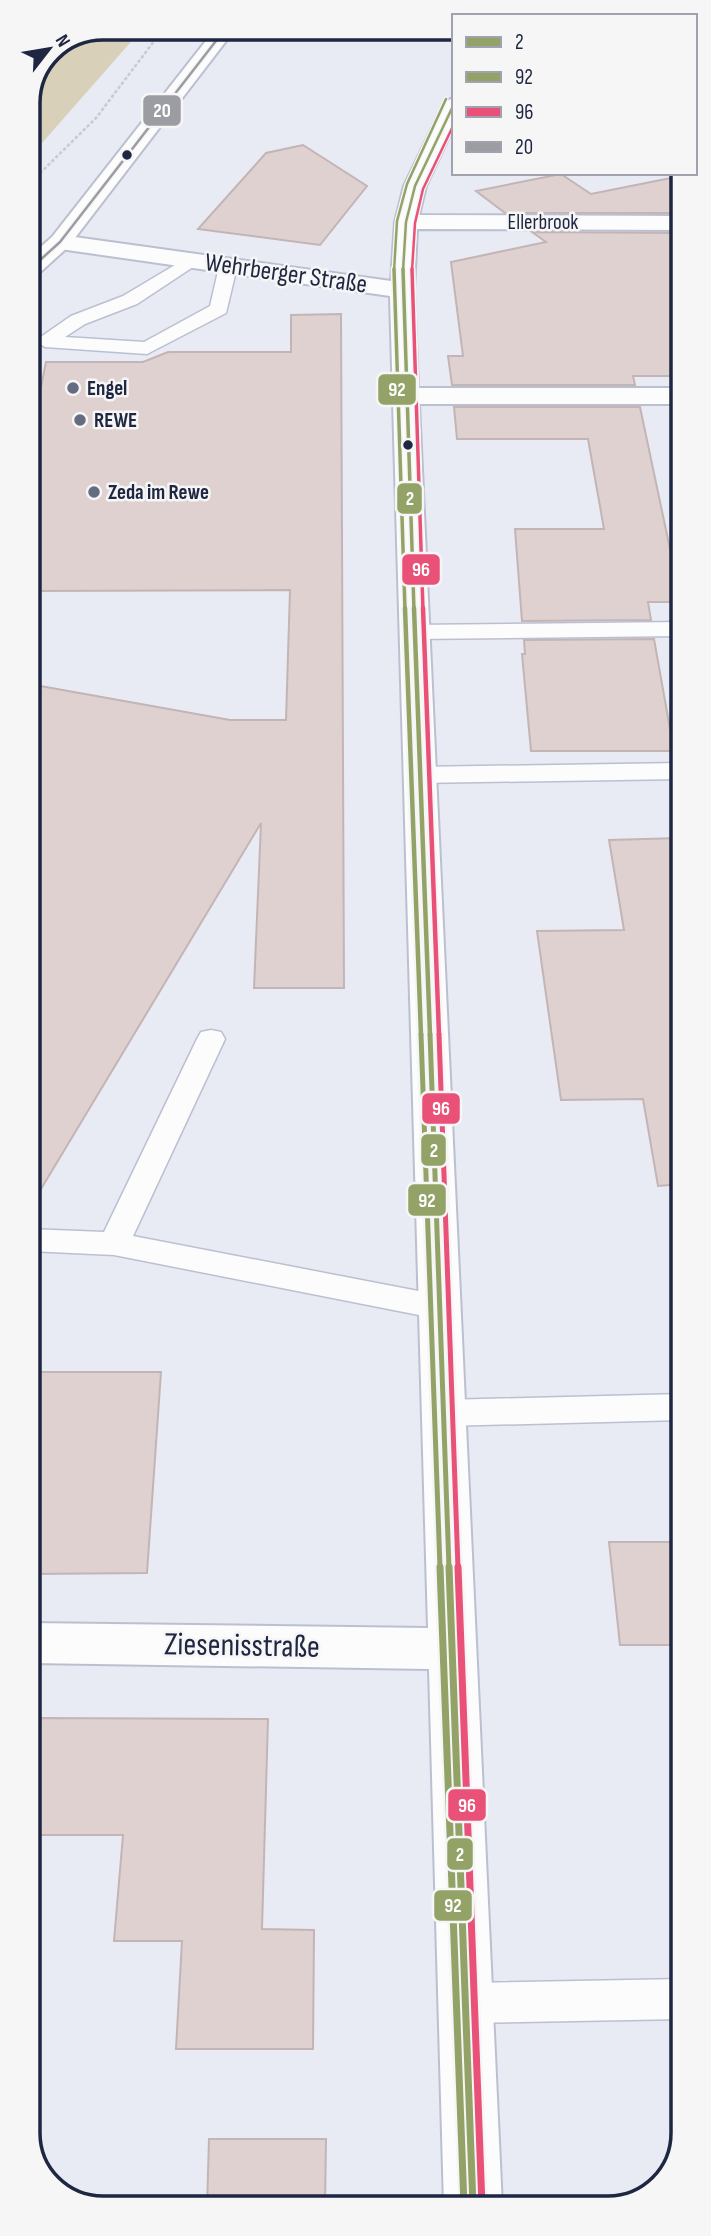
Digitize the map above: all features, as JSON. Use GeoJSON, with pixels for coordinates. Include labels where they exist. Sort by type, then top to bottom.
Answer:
{"type":"FeatureCollection","features":[{"type":"Feature","properties":{"kind":"street"},"geometry":{"type":"LineString","coordinates":[[40,260],[60,242],[217,40]]}},
{"type":"Feature","properties":{"kind":"street"},"geometry":{"type":"LineString","coordinates":[[402,290],[406,222],[415,186],[452,107]]}},
{"type":"Feature","properties":{"kind":"street","name":"Ellerbrook"},"geometry":{"type":"LineString","coordinates":[[406,222],[671,223]]}},
{"type":"Feature","properties":{"kind":"street","name":"Wehrberger Straße"},"geometry":{"type":"LineString","coordinates":[[60,242],[402,290],[412,632],[474,2196]]}},
{"type":"Feature","properties":{"kind":"street"},"geometry":{"type":"LineString","coordinates":[[405,396],[671,396]]}},
{"type":"Feature","properties":{"kind":"street","name":"Ziesenisstraße"},"geometry":{"type":"LineString","coordinates":[[40,1643],[453,1648]]}},
{"type":"Feature","properties":{"kind":"lane"},"geometry":{"type":"LineString","coordinates":[[40,345],[78,320],[130,300],[190,261]]}},
{"type":"Feature","properties":{"kind":"lane"},"geometry":{"type":"LineString","coordinates":[[45,341],[147,348],[219,309],[228,267]]}},
{"type":"Feature","properties":{"kind":"lane"},"geometry":{"type":"LineString","coordinates":[[412,632],[671,629]]}},
{"type":"Feature","properties":{"kind":"lane"},"geometry":{"type":"LineString","coordinates":[[418,775],[671,771]]}},
{"type":"Feature","properties":{"kind":"lane"},"geometry":{"type":"LineString","coordinates":[[114,1244],[211,1039]]}},
{"type":"Feature","properties":{"kind":"lane"},"geometry":{"type":"LineString","coordinates":[[40,1241],[114,1244],[439,1307]]}},
{"type":"Feature","properties":{"kind":"lane"},"geometry":{"type":"LineString","coordinates":[[444,1413],[671,1407]]}},
{"type":"Feature","properties":{"kind":"lane"},"geometry":{"type":"LineString","coordinates":[[466,2003],[671,1999]]}},
{"type":"Feature","properties":{"kind":"path"},"geometry":{"type":"LineString","coordinates":[[40,173],[96,118],[155,40]]}},
{"type":"Feature","properties":{"kind":"shaded area"},"geometry":{"type":"Polygon","coordinates":[[[132,40],[40,145],[40,103],[43,84],[84,84],[84,43],[132,40]]]}},
{"type":"Feature","properties":{"kind":"building"},"geometry":{"type":"Polygon","coordinates":[[[303,145],[367,186],[320,245],[198,229],[266,153],[303,145]]]}},
{"type":"Feature","properties":{"kind":"building"},"geometry":{"type":"Polygon","coordinates":[[[562,175],[591,194],[671,178],[671,213],[505,213],[476,191],[562,175]]]}},
{"type":"Feature","properties":{"kind":"building"},"geometry":{"type":"Polygon","coordinates":[[[532,232],[671,233],[671,376],[633,376],[635,385],[452,385],[448,356],[463,356],[451,262],[546,242],[532,232]]]}},
{"type":"Feature","properties":{"kind":"building"},"geometry":{"type":"Polygon","coordinates":[[[341,314],[344,988],[254,988],[261,823],[40,1191],[40,686],[230,720],[286,720],[290,590],[40,591],[40,387],[46,362],[143,362],[168,352],[291,352],[291,315],[341,314]]]}},
{"type":"Feature","properties":{"kind":"building"},"geometry":{"type":"Polygon","coordinates":[[[454,407],[640,407],[671,549],[671,602],[648,602],[651,620],[522,621],[515,529],[604,529],[588,439],[457,439],[454,407]]]}},
{"type":"Feature","properties":{"kind":"building"},"geometry":{"type":"Polygon","coordinates":[[[654,639],[671,734],[671,751],[531,751],[522,654],[525,654],[524,640],[654,639]]]}},
{"type":"Feature","properties":{"kind":"building"},"geometry":{"type":"Polygon","coordinates":[[[671,838],[671,1185],[658,1186],[643,1099],[561,1100],[537,931],[624,930],[609,840],[671,838]]]}},
{"type":"Feature","properties":{"kind":"building"},"geometry":{"type":"Polygon","coordinates":[[[40,1372],[161,1372],[147,1573],[40,1574],[40,1372]]]}},
{"type":"Feature","properties":{"kind":"building"},"geometry":{"type":"Polygon","coordinates":[[[609,1542],[671,1542],[671,1645],[620,1645],[609,1542]]]}},
{"type":"Feature","properties":{"kind":"building"},"geometry":{"type":"Polygon","coordinates":[[[41,1718],[268,1719],[262,1929],[314,1930],[313,2049],[176,2049],[182,1941],[114,1941],[123,1835],[40,1835],[41,1718]]]}},
{"type":"Feature","properties":{"kind":"building"},"geometry":{"type":"Polygon","coordinates":[[[209,2139],[326,2139],[325,2196],[207,2196],[209,2139]]]}},
{"type":"Feature","properties":{"kind":"transit line","name":"20"},"geometry":{"type":"LineString","coordinates":[[40,260],[60,242],[217,40]]}},
{"type":"Feature","properties":{"kind":"transit line","name":"92"},"geometry":{"type":"LineString","coordinates":[[446,99],[407,184],[397,221],[393,290],[464,2196]]}},
{"type":"Feature","properties":{"kind":"transit line","name":"2"},"geometry":{"type":"LineString","coordinates":[[452,108],[415,186],[406,222],[402,290],[473,2196]]}},
{"type":"Feature","properties":{"kind":"transit line","name":"96"},"geometry":{"type":"LineString","coordinates":[[452,128],[423,189],[415,223],[411,290],[482,2196]]}},
{"type":"Feature","properties":{"kind":"place","name":"Engel"},"geometry":{"type":"Point","coordinates":[73,388]}},
{"type":"Feature","properties":{"kind":"place","name":"REWE"},"geometry":{"type":"Point","coordinates":[80,420]}},
{"type":"Feature","properties":{"kind":"place","name":"Zeda im Rewe"},"geometry":{"type":"Point","coordinates":[94,492]}}]}
